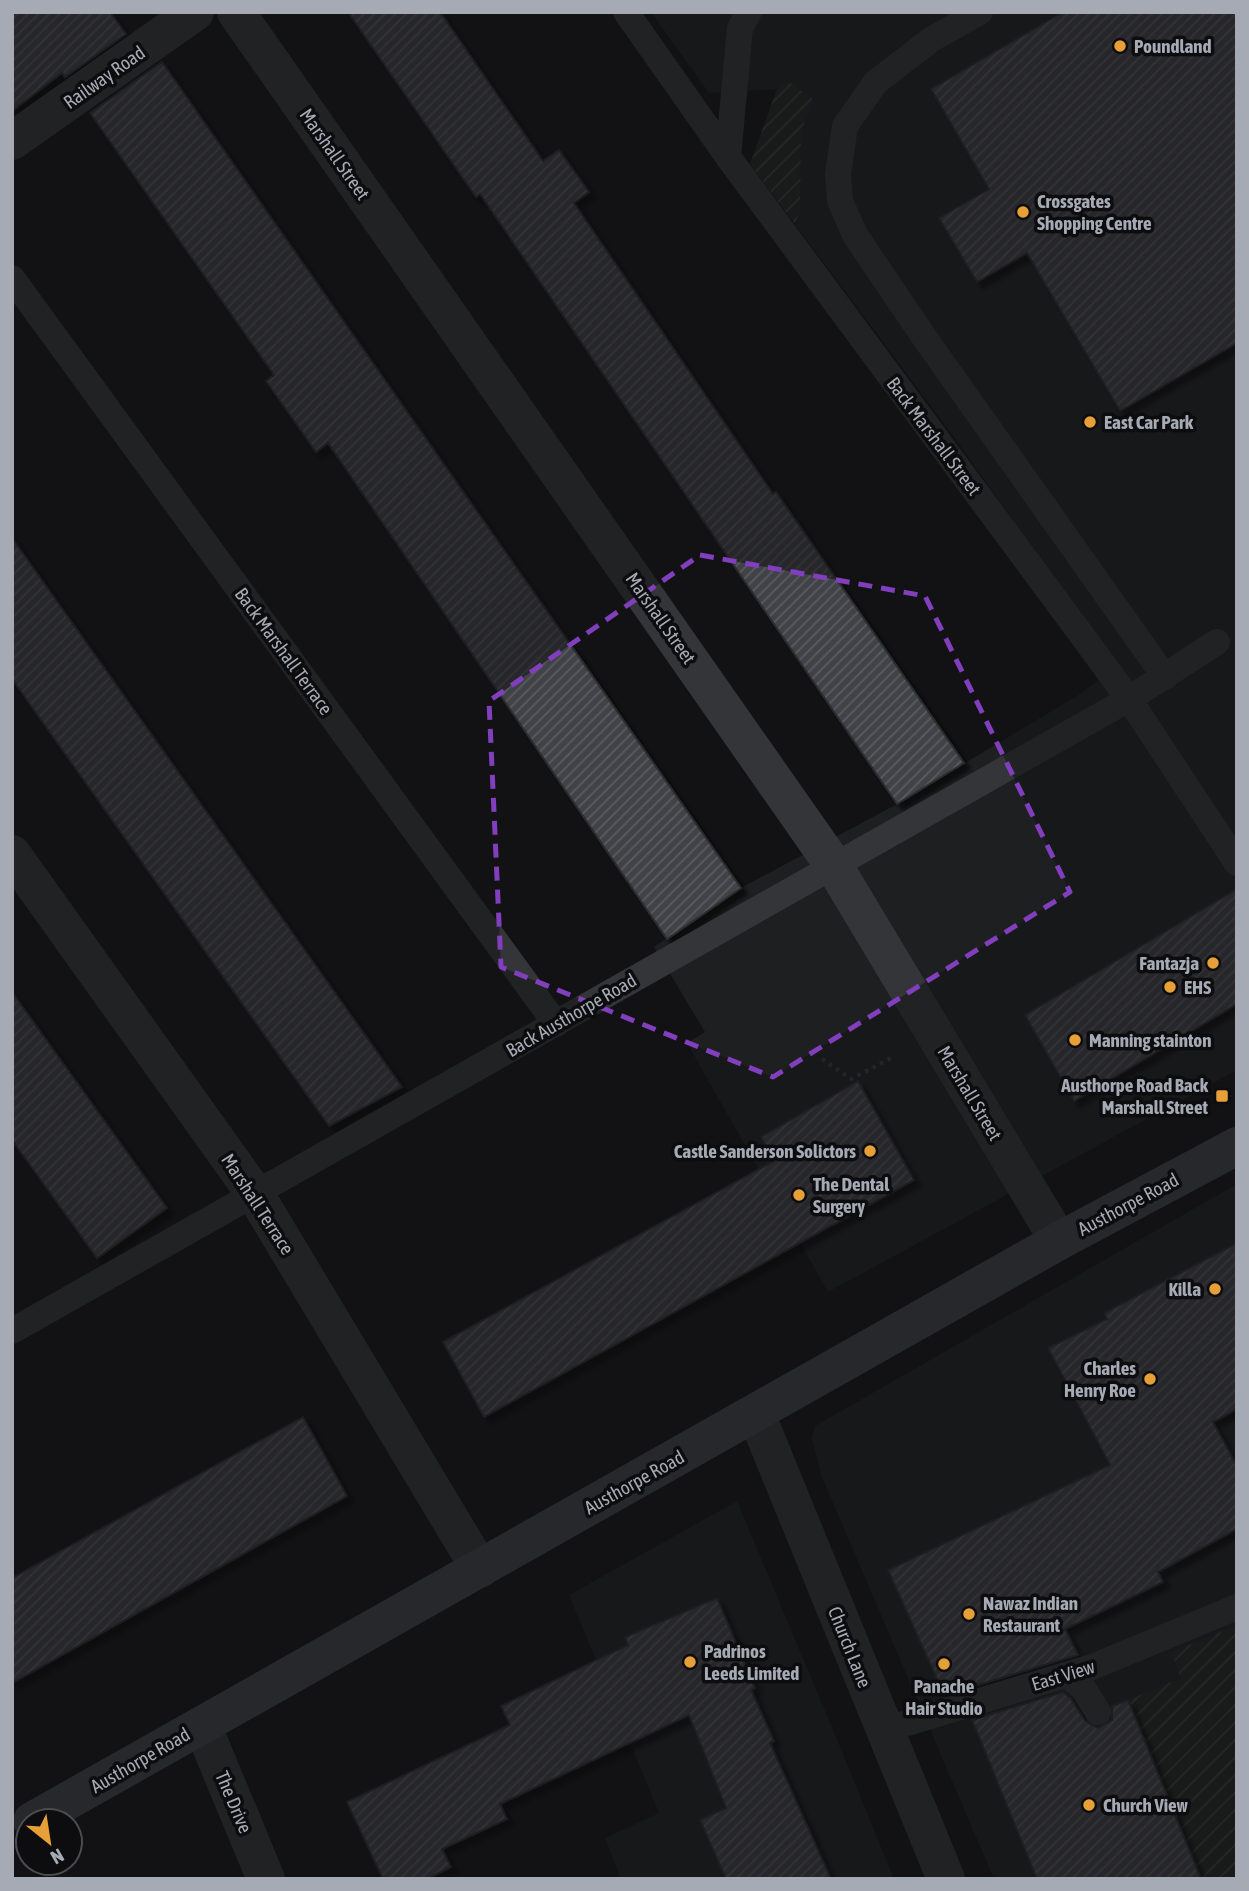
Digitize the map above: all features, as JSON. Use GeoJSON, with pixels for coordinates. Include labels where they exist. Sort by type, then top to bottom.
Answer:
{"type":"FeatureCollection","features":[{"type":"Feature","properties":{"kind":"street","name":"Railway Road"},"geometry":{"type":"LineString","coordinates":[[12,141],[195,12]]}},
{"type":"Feature","properties":{"kind":"street","name":"Marshall Street"},"geometry":{"type":"LineString","coordinates":[[236,12],[834,866],[1059,1241]]}},
{"type":"Feature","properties":{"kind":"street","name":"Marshall Terrace"},"geometry":{"type":"LineString","coordinates":[[12,855],[255,1194],[480,1569]]}},
{"type":"Feature","properties":{"kind":"street","name":"Austhorpe Road"},"geometry":{"type":"LineString","coordinates":[[57,1807],[1059,1241],[1237,1146]]}},
{"type":"Feature","properties":{"kind":"street","name":"Church Lane"},"geometry":{"type":"LineString","coordinates":[[756,1414],[946,1879]]}},
{"type":"Feature","properties":{"kind":"street","name":"The Drive"},"geometry":{"type":"LineString","coordinates":[[202,1725],[266,1879]]}},
{"type":"Feature","properties":{"kind":"lane","name":"Back Marshall Street"},"geometry":{"type":"LineString","coordinates":[[626,12],[728,157],[1129,699],[1237,863]]}},
{"type":"Feature","properties":{"kind":"lane"},"geometry":{"type":"LineString","coordinates":[[728,157],[740,28],[749,12]]}},
{"type":"Feature","properties":{"kind":"lane"},"geometry":{"type":"LineString","coordinates":[[980,12],[932,39],[876,82],[845,126],[838,174],[840,201],[855,236],[939,359],[1166,677]]}},
{"type":"Feature","properties":{"kind":"lane","name":"Back Marshall Terrace"},"geometry":{"type":"LineString","coordinates":[[12,278],[556,1024]]}},
{"type":"Feature","properties":{"kind":"lane","name":"Back Austhorpe Road"},"geometry":{"type":"LineString","coordinates":[[12,1331],[1129,699],[1217,642]]}},
{"type":"Feature","properties":{"kind":"lane","name":"East View"},"geometry":{"type":"LineString","coordinates":[[884,1730],[1092,1667],[1237,1607]]}},
{"type":"Feature","properties":{"kind":"lane"},"geometry":{"type":"LineString","coordinates":[[1066,1675],[1083,1688],[1098,1712]]}},
{"type":"Feature","properties":{"kind":"path"},"geometry":{"type":"LineString","coordinates":[[822,1059],[851,1079],[935,1034]]}},
{"type":"Feature","properties":{"kind":"highlighted area"},"geometry":{"type":"Polygon","coordinates":[[[700,555],[925,596],[1070,892],[773,1077],[501,967],[489,701],[700,555]]]}},
{"type":"Feature","properties":{"kind":"shaded area"},"geometry":{"type":"Polygon","coordinates":[[[651,12],[1237,12],[1237,1070],[828,1292],[687,1043],[705,1032],[654,947],[741,888],[897,804],[1080,694],[1117,666],[951,433],[750,164],[777,89],[709,93],[651,12]]]}},
{"type":"Feature","properties":{"kind":"shaded area"},"geometry":{"type":"Polygon","coordinates":[[[788,81],[814,100],[801,131],[800,211],[795,224],[750,164],[777,89],[788,81]]]}},
{"type":"Feature","properties":{"kind":"shaded area"},"geometry":{"type":"Polygon","coordinates":[[[1237,1184],[1237,1879],[994,1879],[821,1475],[812,1438],[815,1426],[1237,1184]]]}},
{"type":"Feature","properties":{"kind":"shaded area"},"geometry":{"type":"Polygon","coordinates":[[[737,1501],[894,1879],[621,1879],[605,1838],[659,1813],[569,1595],[737,1501]]]}},
{"type":"Feature","properties":{"kind":"shaded area"},"geometry":{"type":"Polygon","coordinates":[[[1237,1625],[1237,1879],[1201,1879],[1128,1700],[1181,1678],[1171,1652],[1237,1625]]]}},
{"type":"Feature","properties":{"kind":"building"},"geometry":{"type":"Polygon","coordinates":[[[12,12],[110,12],[126,34],[65,77],[62,73],[12,111],[12,12]]]}},
{"type":"Feature","properties":{"kind":"building"},"geometry":{"type":"Polygon","coordinates":[[[348,12],[440,12],[543,161],[559,150],[589,192],[574,203],[773,494],[776,492],[964,763],[897,804],[480,194],[476,197],[348,12]]]}},
{"type":"Feature","properties":{"kind":"building","name":"Crossgates Shopping Centre"},"geometry":{"type":"Polygon","coordinates":[[[1063,12],[1237,12],[1237,343],[1120,411],[1027,253],[977,282],[939,218],[989,189],[931,89],[1063,12]]]}},
{"type":"Feature","properties":{"kind":"building"},"geometry":{"type":"Polygon","coordinates":[[[162,62],[741,888],[667,939],[328,443],[316,452],[266,381],[274,375],[90,113],[162,62]]]}},
{"type":"Feature","properties":{"kind":"building"},"geometry":{"type":"Polygon","coordinates":[[[12,538],[402,1087],[329,1126],[12,679],[12,538]]]}},
{"type":"Feature","properties":{"kind":"building"},"geometry":{"type":"Polygon","coordinates":[[[1237,889],[1237,1004],[1074,1101],[1025,1015],[1237,889]]]}},
{"type":"Feature","properties":{"kind":"building"},"geometry":{"type":"Polygon","coordinates":[[[12,992],[167,1208],[97,1258],[12,1140],[12,992]]]}},
{"type":"Feature","properties":{"kind":"building"},"geometry":{"type":"Polygon","coordinates":[[[858,1081],[914,1180],[484,1417],[443,1342],[774,1161],[761,1137],[858,1081]]]}},
{"type":"Feature","properties":{"kind":"building"},"geometry":{"type":"Polygon","coordinates":[[[1237,1243],[1237,1409],[1213,1422],[1237,1466],[1237,1529],[1158,1572],[1163,1582],[1065,1629],[1078,1655],[944,1695],[888,1570],[1110,1465],[1048,1348],[1107,1319],[1104,1313],[1237,1243]]]}},
{"type":"Feature","properties":{"kind":"building"},"geometry":{"type":"Polygon","coordinates":[[[303,1417],[347,1496],[12,1683],[12,1578],[303,1417]]]}},
{"type":"Feature","properties":{"kind":"building"},"geometry":{"type":"Polygon","coordinates":[[[717,1598],[755,1688],[751,1690],[774,1741],[770,1743],[831,1879],[726,1879],[700,1820],[726,1808],[689,1715],[500,1804],[507,1819],[442,1849],[451,1867],[427,1879],[383,1879],[347,1802],[510,1725],[501,1706],[628,1645],[625,1637],[717,1598]]]}},
{"type":"Feature","properties":{"kind":"building","name":"Church View"},"geometry":{"type":"Polygon","coordinates":[[[1063,1692],[1071,1699],[1085,1721],[1098,1728],[1112,1720],[1112,1706],[1128,1700],[1201,1879],[1037,1879],[972,1720],[1063,1692]]]}},
{"type":"Feature","properties":{"kind":"place","name":"Poundland"},"geometry":{"type":"Point","coordinates":[1120,46]}},
{"type":"Feature","properties":{"kind":"place","name":"Crossgates Shopping Centre"},"geometry":{"type":"Point","coordinates":[1023,212]}},
{"type":"Feature","properties":{"kind":"place","name":"East Car Park"},"geometry":{"type":"Point","coordinates":[1090,422]}},
{"type":"Feature","properties":{"kind":"place","name":"Fantazja"},"geometry":{"type":"Point","coordinates":[1213,963]}},
{"type":"Feature","properties":{"kind":"place","name":"EHS"},"geometry":{"type":"Point","coordinates":[1170,987]}},
{"type":"Feature","properties":{"kind":"place","name":"Manning stainton"},"geometry":{"type":"Point","coordinates":[1075,1040]}},
{"type":"Feature","properties":{"kind":"place","name":"Austhorpe Road Back Marshall Street"},"geometry":{"type":"Point","coordinates":[1222,1096]}},
{"type":"Feature","properties":{"kind":"place","name":"Castle Sanderson Solictors"},"geometry":{"type":"Point","coordinates":[870,1151]}},
{"type":"Feature","properties":{"kind":"place","name":"The Dental Surgery"},"geometry":{"type":"Point","coordinates":[799,1195]}},
{"type":"Feature","properties":{"kind":"place","name":"Killa"},"geometry":{"type":"Point","coordinates":[1215,1289]}},
{"type":"Feature","properties":{"kind":"place","name":"Charles Henry Roe"},"geometry":{"type":"Point","coordinates":[1150,1379]}},
{"type":"Feature","properties":{"kind":"place","name":"Nawaz Indian Restaurant"},"geometry":{"type":"Point","coordinates":[969,1614]}},
{"type":"Feature","properties":{"kind":"place","name":"Padrinos Leeds Limited"},"geometry":{"type":"Point","coordinates":[690,1662]}},
{"type":"Feature","properties":{"kind":"place","name":"Panache Hair Studio"},"geometry":{"type":"Point","coordinates":[944,1664]}},
{"type":"Feature","properties":{"kind":"place","name":"Church View"},"geometry":{"type":"Point","coordinates":[1089,1805]}}]}
